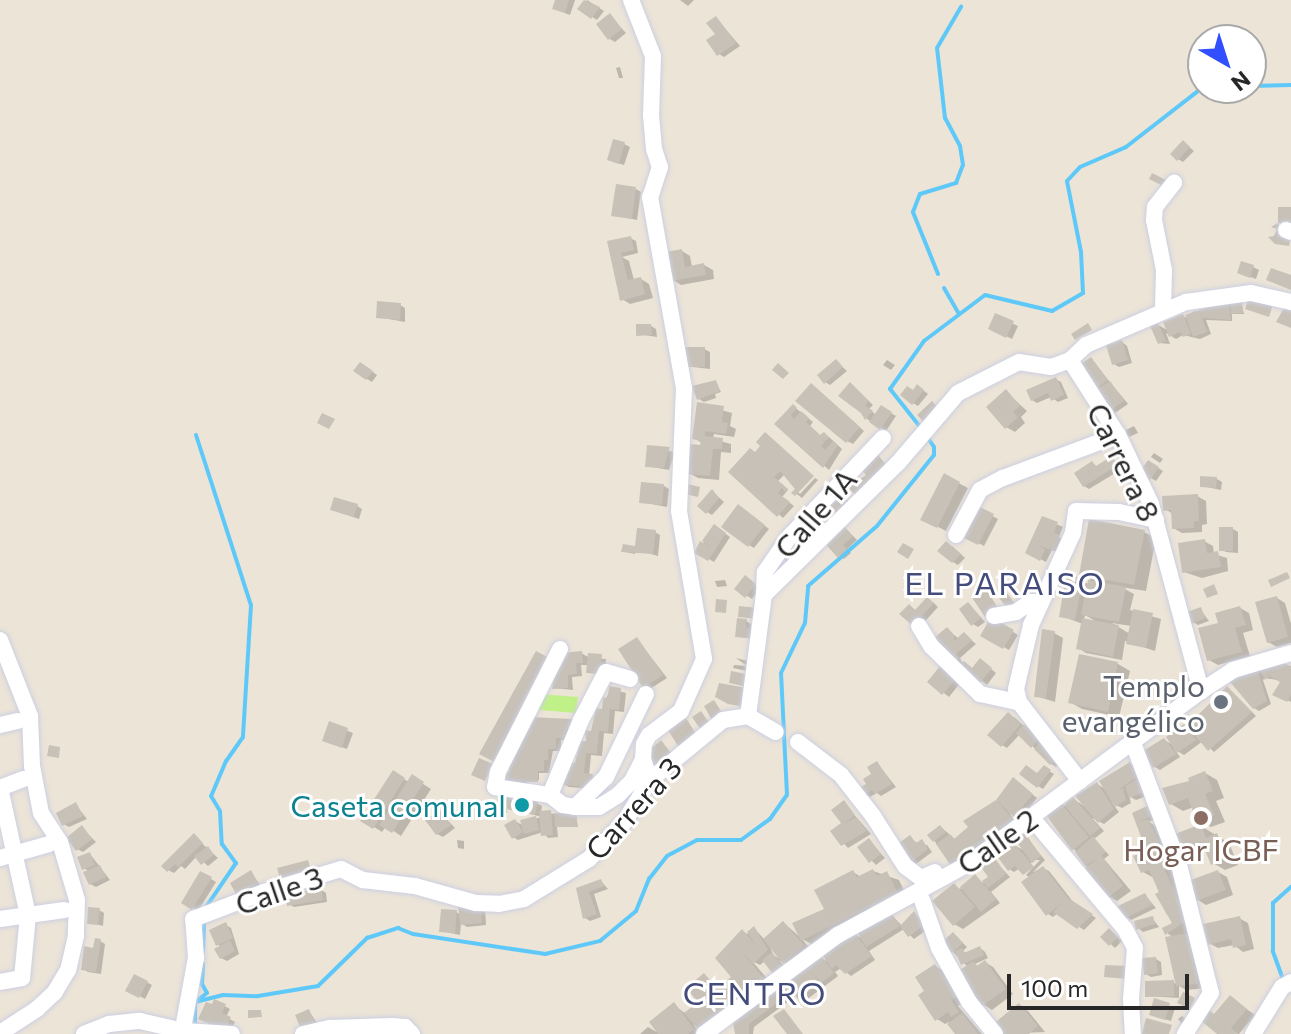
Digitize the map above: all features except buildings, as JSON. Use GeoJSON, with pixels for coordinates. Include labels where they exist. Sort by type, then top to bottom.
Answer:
{"type":"FeatureCollection","features":[{"type":"Feature","properties":{"kind":"street"},"geometry":{"type":"LineString","coordinates":[[560,649],[498,772],[495,787],[550,795],[563,805],[599,807],[632,781],[649,735],[681,711],[704,659],[679,511],[684,388],[650,197],[660,167],[654,149],[651,115],[653,56],[631,0]]}},
{"type":"Feature","properties":{"kind":"street"},"geometry":{"type":"LineString","coordinates":[[1163,310],[1164,270],[1154,220],[1155,207],[1174,183]]}},
{"type":"Feature","properties":{"kind":"street"},"geometry":{"type":"LineString","coordinates":[[776,732],[748,716],[764,595],[898,463],[958,393],[994,372],[1019,362],[1051,367],[1070,360],[1086,345],[1163,310],[1223,295],[1270,295],[1291,302]]}},
{"type":"Feature","properties":{"kind":"street","name":"Carrera 8"},"geometry":{"type":"LineString","coordinates":[[1070,360],[1118,435],[1156,520],[1201,691]]}},
{"type":"Feature","properties":{"kind":"street"},"geometry":{"type":"LineString","coordinates":[[956,535],[980,490],[1003,478],[1118,435]]}},
{"type":"Feature","properties":{"kind":"street","name":"Calle 1A"},"geometry":{"type":"LineString","coordinates":[[764,595],[765,572],[790,536],[883,438]]}},
{"type":"Feature","properties":{"kind":"street"},"geometry":{"type":"LineString","coordinates":[[1080,781],[1019,702],[1016,689],[1041,602],[1073,533],[1076,511],[1119,512],[1156,520]]}},
{"type":"Feature","properties":{"kind":"street"},"geometry":{"type":"LineString","coordinates":[[994,616],[1016,612],[1031,602],[1041,602]]}},
{"type":"Feature","properties":{"kind":"street"},"geometry":{"type":"LineString","coordinates":[[919,626],[950,667],[980,694],[1019,702]]}},
{"type":"Feature","properties":{"kind":"street"},"geometry":{"type":"LineString","coordinates":[[0,640],[30,716],[32,766],[41,813],[60,842],[77,900],[76,936],[68,970],[55,992],[37,1009],[0,1033]]}},
{"type":"Feature","properties":{"kind":"street","name":"Calle 2"},"geometry":{"type":"LineString","coordinates":[[704,1034],[838,935],[954,872],[1233,670],[1291,653]]}},
{"type":"Feature","properties":{"kind":"street"},"geometry":{"type":"LineString","coordinates":[[550,795],[581,720],[606,672],[630,679]]}},
{"type":"Feature","properties":{"kind":"street"},"geometry":{"type":"LineString","coordinates":[[575,807],[606,777],[646,694]]}},
{"type":"Feature","properties":{"kind":"street","name":"Carrera 3"},"geometry":{"type":"LineString","coordinates":[[363,880],[415,886],[476,903],[499,904],[524,899],[589,859],[625,821],[650,780],[723,720],[748,716]]}},
{"type":"Feature","properties":{"kind":"street"},"geometry":{"type":"LineString","coordinates":[[0,725],[18,721]]}},
{"type":"Feature","properties":{"kind":"street"},"geometry":{"type":"LineString","coordinates":[[798,742],[841,775],[873,816],[905,866],[921,878]]}},
{"type":"Feature","properties":{"kind":"street"},"geometry":{"type":"LineString","coordinates":[[1133,743],[1179,865],[1211,993],[1185,1034]]}},
{"type":"Feature","properties":{"kind":"street"},"geometry":{"type":"LineString","coordinates":[[643,752],[650,780]]}},
{"type":"Feature","properties":{"kind":"street"},"geometry":{"type":"LineString","coordinates":[[0,982],[22,978],[28,915],[7,857],[0,788],[23,779]]}},
{"type":"Feature","properties":{"kind":"street"},"geometry":{"type":"LineString","coordinates":[[1031,817],[1125,929],[1135,948],[1131,999],[1133,1034]]}},
{"type":"Feature","properties":{"kind":"street"},"geometry":{"type":"LineString","coordinates":[[7,857],[49,844]]}},
{"type":"Feature","properties":{"kind":"street","name":"Calle 3"},"geometry":{"type":"LineString","coordinates":[[186,1032],[196,958],[193,919],[264,892],[341,869],[363,880]]}},
{"type":"Feature","properties":{"kind":"street"},"geometry":{"type":"LineString","coordinates":[[901,891],[940,869],[954,872]]}},
{"type":"Feature","properties":{"kind":"street"},"geometry":{"type":"LineString","coordinates":[[922,900],[947,961],[969,1002],[995,1034]]}},
{"type":"Feature","properties":{"kind":"street"},"geometry":{"type":"LineString","coordinates":[[0,919],[64,910]]}},
{"type":"Feature","properties":{"kind":"street"},"geometry":{"type":"LineString","coordinates":[[1253,1034],[1286,984]]}},
{"type":"Feature","properties":{"kind":"street"},"geometry":{"type":"LineString","coordinates":[[727,1017],[732,1034]]}},
{"type":"Feature","properties":{"kind":"street"},"geometry":{"type":"LineString","coordinates":[[84,1034],[109,1024],[140,1021],[186,1032],[232,1034]]}},
{"type":"Feature","properties":{"kind":"street"},"geometry":{"type":"LineString","coordinates":[[303,1034],[330,1028],[392,1026],[405,1027],[412,1034]]}},
{"type":"Feature","properties":{"kind":"green space"},"geometry":{"type":"Polygon","coordinates":[[[540,694],[578,697],[576,713],[539,710],[540,694]]]}},
{"type":"Feature","properties":{"kind":"waterway"},"geometry":{"type":"LineString","coordinates":[[938,274],[913,212],[920,194],[956,183],[963,165],[960,146],[945,118],[937,48],[961,7]]}},
{"type":"Feature","properties":{"kind":"waterway"},"geometry":{"type":"LineString","coordinates":[[1267,86],[1291,85]]}},
{"type":"Feature","properties":{"kind":"waterway"},"geometry":{"type":"LineString","coordinates":[[921,428],[890,389],[924,341],[985,295],[1052,311],[1083,293],[1081,252],[1067,181],[1080,167],[1126,147],[1187,99]]}},
{"type":"Feature","properties":{"kind":"waterway"},"geometry":{"type":"LineString","coordinates":[[944,288],[958,312]]}},
{"type":"Feature","properties":{"kind":"waterway"},"geometry":{"type":"LineString","coordinates":[[196,435],[251,605],[243,737],[226,761],[211,796],[220,811],[222,844],[236,863],[206,907]]}},
{"type":"Feature","properties":{"kind":"waterway"},"geometry":{"type":"LineString","coordinates":[[195,1002],[223,995],[258,996],[318,986],[367,938],[398,928],[413,934],[545,954],[600,941],[636,911],[649,879],[667,856],[697,840],[741,840],[770,819],[787,795],[781,673],[805,623],[808,586],[877,526],[934,455],[934,447],[926,435]]}},
{"type":"Feature","properties":{"kind":"waterway"},"geometry":{"type":"LineString","coordinates":[[1284,982],[1273,951],[1273,903],[1291,887]]}},
{"type":"Feature","properties":{"kind":"waterway"},"geometry":{"type":"LineString","coordinates":[[203,951],[204,920]]}},
{"type":"Feature","properties":{"kind":"waterway"},"geometry":{"type":"LineString","coordinates":[[195,1028],[195,1002],[207,993],[202,984],[203,964]]}},
{"type":"Feature","properties":{"kind":"place","name":"Templo evangélico"},"geometry":{"type":"Point","coordinates":[1221,702]}},
{"type":"Feature","properties":{"kind":"place","name":"Caseta comunal"},"geometry":{"type":"Point","coordinates":[522,805]}},
{"type":"Feature","properties":{"kind":"place","name":"Hogar ICBF"},"geometry":{"type":"Point","coordinates":[1201,818]}},
{"type":"Feature","properties":{"kind":"district","name":"EL PARAISO"},"geometry":{"type":"Point","coordinates":[1005,582]}},
{"type":"Feature","properties":{"kind":"district","name":"CENTRO"},"geometry":{"type":"Point","coordinates":[755,992]}}]}
